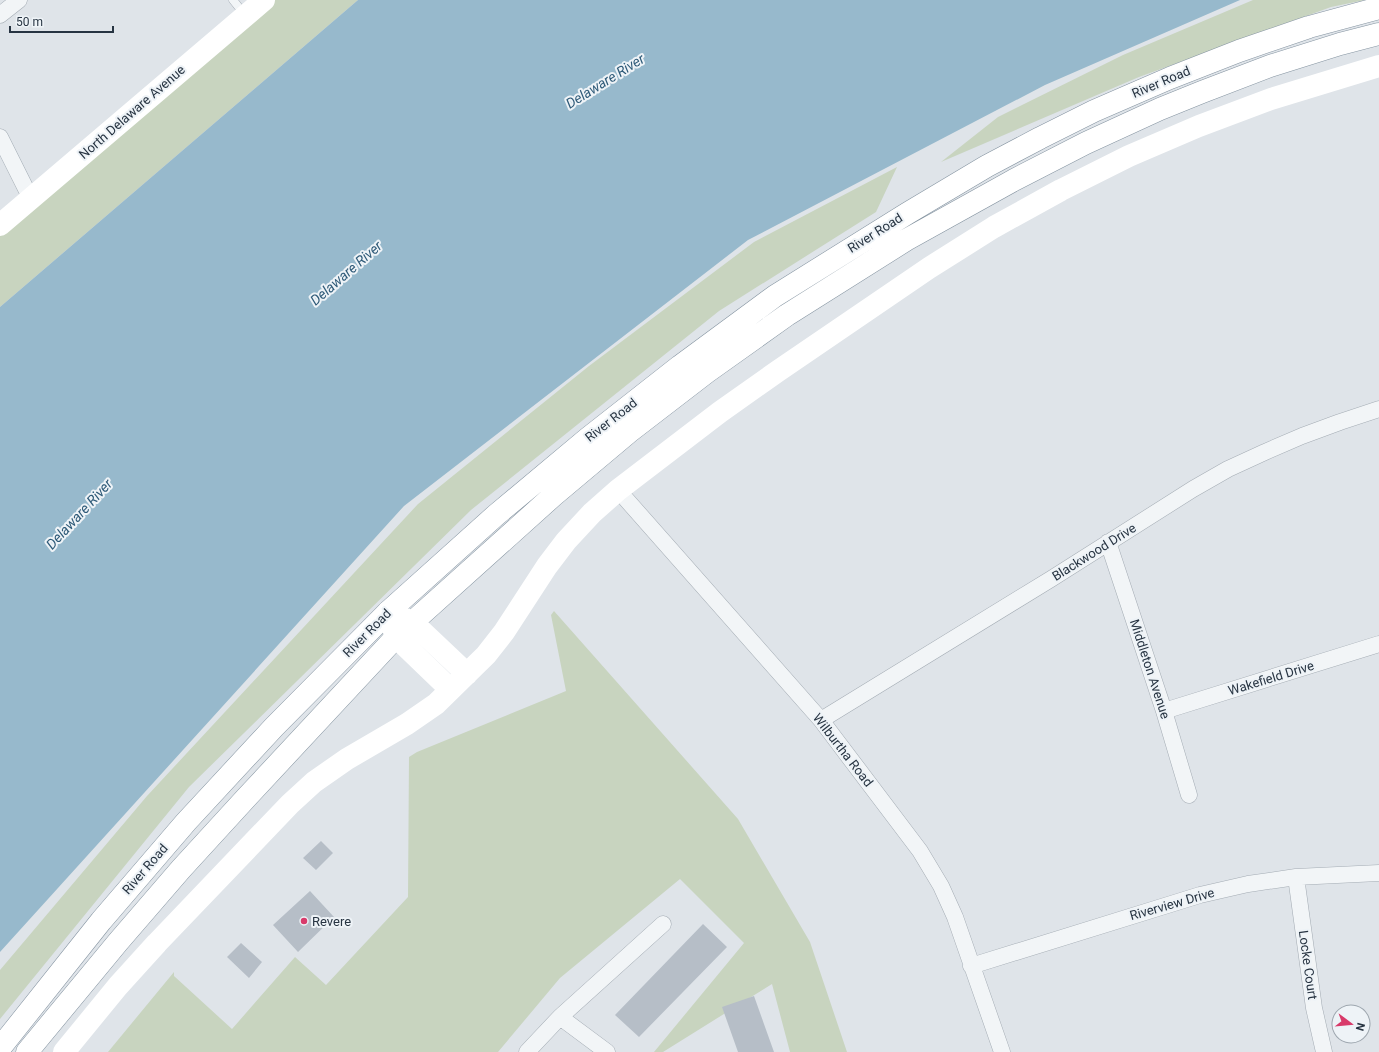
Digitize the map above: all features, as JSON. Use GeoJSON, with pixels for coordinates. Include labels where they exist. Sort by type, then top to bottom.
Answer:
{"type":"FeatureCollection","features":[{"type":"Feature","properties":{"kind":"main road","name":"North Delaware Avenue"},"geometry":{"type":"LineString","coordinates":[[0,225],[31,199],[239,8],[264,0]]}},
{"type":"Feature","properties":{"kind":"main road","name":"River Road"},"geometry":{"type":"LineString","coordinates":[[0,1048],[101,921],[191,817],[274,727],[388,612],[496,515],[587,439],[680,366],[775,296],[908,213],[987,166],[1040,138],[1094,111],[1170,78],[1239,51],[1309,27],[1379,8]]}},
{"type":"Feature","properties":{"kind":"main road","name":"River Road"},"geometry":{"type":"LineString","coordinates":[[27,1052],[118,942],[182,869],[396,637],[554,494],[641,423],[707,372],[787,315],[906,240],[1014,180],[1086,143],[1160,109],[1270,66],[1340,44],[1379,34]]}},
{"type":"Feature","properties":{"kind":"main road"},"geometry":{"type":"LineString","coordinates":[[64,1052],[118,986],[157,943],[290,804],[314,782],[347,759],[407,724],[436,704],[486,655],[504,632],[547,566],[566,541],[592,513],[618,490],[714,417],[905,284],[994,227],[1061,190],[1129,156],[1199,126],[1271,99],[1379,66]]}},
{"type":"Feature","properties":{"kind":"main road"},"geometry":{"type":"LineString","coordinates":[[388,612],[412,622],[467,674]]}},
{"type":"Feature","properties":{"kind":"main road"},"geometry":{"type":"LineString","coordinates":[[388,612],[396,637],[450,689]]}},
{"type":"Feature","properties":{"kind":"street"},"geometry":{"type":"LineString","coordinates":[[0,15],[19,0]]}},
{"type":"Feature","properties":{"kind":"street"},"geometry":{"type":"LineString","coordinates":[[0,137],[31,199]]}},
{"type":"Feature","properties":{"kind":"street","name":"Blackwood Drive"},"geometry":{"type":"LineString","coordinates":[[821,720],[1193,489],[1240,464],[1302,436],[1379,410]]}},
{"type":"Feature","properties":{"kind":"street","name":"Wilburtha Road"},"geometry":{"type":"LineString","coordinates":[[618,490],[821,720],[922,854],[941,886],[955,917],[1002,1052]]}},
{"type":"Feature","properties":{"kind":"street","name":"Middleton Avenue"},"geometry":{"type":"LineString","coordinates":[[1108,542],[1164,711],[1189,795]]}},
{"type":"Feature","properties":{"kind":"street","name":"Wakefield Drive"},"geometry":{"type":"LineString","coordinates":[[1164,711],[1379,644]]}},
{"type":"Feature","properties":{"kind":"street","name":"Riverview Drive"},"geometry":{"type":"LineString","coordinates":[[972,966],[1200,895],[1248,884],[1296,877],[1379,873]]}},
{"type":"Feature","properties":{"kind":"street","name":"Locke Court"},"geometry":{"type":"LineString","coordinates":[[1296,877],[1314,1008],[1324,1052]]}},
{"type":"Feature","properties":{"kind":"street"},"geometry":{"type":"LineString","coordinates":[[527,1052],[560,1017],[663,924]]}},
{"type":"Feature","properties":{"kind":"street"},"geometry":{"type":"LineString","coordinates":[[560,1017],[607,1052]]}},
{"type":"Feature","properties":{"kind":"green space"},"geometry":{"type":"Polygon","coordinates":[[[268,0],[358,0],[0,307],[0,225],[268,0]]]}},
{"type":"Feature","properties":{"kind":"green space"},"geometry":{"type":"Polygon","coordinates":[[[1253,0],[1365,0],[1331,7],[1139,77],[941,162],[998,117],[1123,55],[1253,0]]]}},
{"type":"Feature","properties":{"kind":"green space"},"geometry":{"type":"Polygon","coordinates":[[[897,167],[876,212],[719,311],[471,510],[189,787],[0,1019],[0,970],[147,796],[418,504],[589,366],[754,242],[897,167]]]}},
{"type":"Feature","properties":{"kind":"green space"},"geometry":{"type":"Polygon","coordinates":[[[554,611],[738,819],[810,942],[847,1052],[790,1052],[772,984],[663,1052],[654,1052],[744,943],[680,879],[560,978],[498,1052],[108,1052],[174,972],[174,976],[232,1029],[295,957],[326,985],[408,897],[409,757],[417,752],[566,691],[551,615],[554,611]]]}},
{"type":"Feature","properties":{"kind":"water","name":"Delaware River"},"geometry":{"type":"Polygon","coordinates":[[[358,0],[1240,0],[1045,85],[748,240],[404,506],[0,952],[0,307],[358,0]]]}},
{"type":"Feature","properties":{"kind":"building"},"geometry":{"type":"Polygon","coordinates":[[[321,841],[333,853],[316,870],[303,858],[321,841]]]}},
{"type":"Feature","properties":{"kind":"building","name":"Revere"},"geometry":{"type":"Polygon","coordinates":[[[310,891],[334,917],[298,952],[273,925],[310,891]]]}},
{"type":"Feature","properties":{"kind":"building"},"geometry":{"type":"Polygon","coordinates":[[[703,924],[727,947],[639,1037],[615,1015],[703,924]]]}},
{"type":"Feature","properties":{"kind":"building"},"geometry":{"type":"Polygon","coordinates":[[[241,943],[262,962],[249,978],[227,957],[241,943]]]}},
{"type":"Feature","properties":{"kind":"building"},"geometry":{"type":"Polygon","coordinates":[[[754,996],[774,1052],[738,1052],[722,1007],[754,996]]]}},
{"type":"Feature","properties":{"kind":"place","name":"Revere"},"geometry":{"type":"Point","coordinates":[304,921]}}]}
